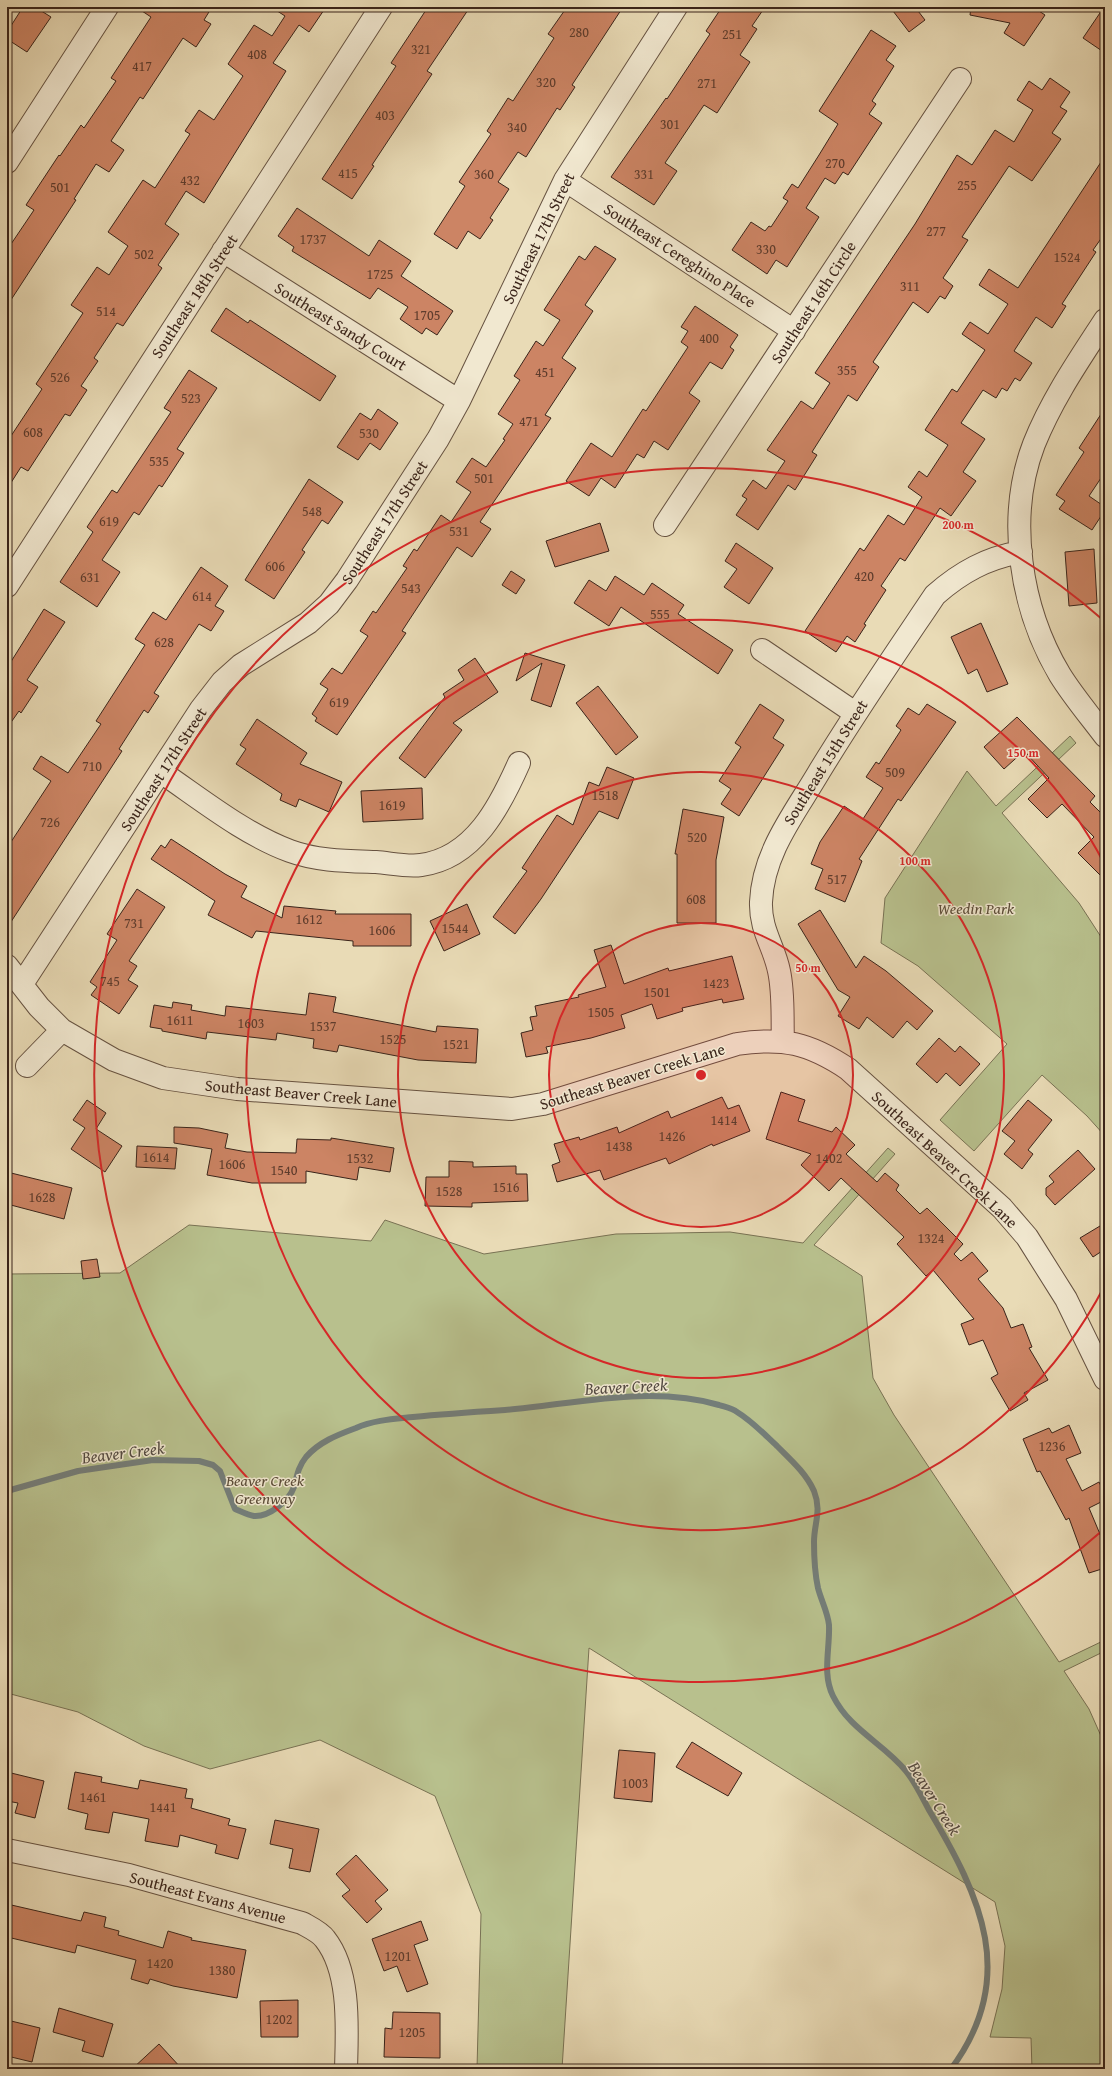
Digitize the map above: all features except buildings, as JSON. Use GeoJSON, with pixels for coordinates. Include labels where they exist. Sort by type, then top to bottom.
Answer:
{"type":"FeatureCollection","features":[{"type":"Feature","properties":{"kind":"street"},"geometry":{"type":"LineString","coordinates":[[7,162],[107,7]]}},
{"type":"Feature","properties":{"kind":"street","name":"Southeast 18th Street"},"geometry":{"type":"LineString","coordinates":[[7,586],[381,7]]}},
{"type":"Feature","properties":{"kind":"street","name":"Southeast 17th Street"},"geometry":{"type":"LineString","coordinates":[[22,984],[201,709],[222,682],[241,665],[308,623],[329,604],[347,580],[438,439],[459,401],[565,180],[676,7]]}},
{"type":"Feature","properties":{"kind":"street","name":"Southeast 16th Circle"},"geometry":{"type":"LineString","coordinates":[[665,525],[960,79]]}},
{"type":"Feature","properties":{"kind":"street","name":"Southeast Cereghino Place"},"geometry":{"type":"LineString","coordinates":[[565,180],[794,330]]}},
{"type":"Feature","properties":{"kind":"street","name":"Southeast Sandy Court"},"geometry":{"type":"LineString","coordinates":[[223,251],[459,401]]}},
{"type":"Feature","properties":{"kind":"street"},"geometry":{"type":"LineString","coordinates":[[1105,320],[1058,394],[1034,444],[1022,493],[1021,552],[1028,597],[1035,621],[1046,646],[1060,675],[1105,736]]}},
{"type":"Feature","properties":{"kind":"street","name":"Southeast 15th Street"},"geometry":{"type":"LineString","coordinates":[[783,1041],[779,971],[763,928],[761,902],[764,877],[772,853],[783,829],[855,713],[935,595],[952,579],[976,565],[998,556],[1021,552]]}},
{"type":"Feature","properties":{"kind":"street"},"geometry":{"type":"LineString","coordinates":[[762,650],[855,713]]}},
{"type":"Feature","properties":{"kind":"street"},"geometry":{"type":"LineString","coordinates":[[161,772],[262,839],[291,851],[324,859],[421,865],[449,856],[464,846],[484,827],[504,797],[519,763]]}},
{"type":"Feature","properties":{"kind":"street","name":"Southeast Beaver Creek Lane"},"geometry":{"type":"LineString","coordinates":[[7,966],[39,1007],[62,1030],[114,1060],[163,1078],[237,1089],[512,1109],[543,1104],[737,1044],[783,1041],[809,1047],[829,1056],[848,1069],[1002,1208],[1027,1237],[1050,1271],[1066,1299],[1105,1378]]}},
{"type":"Feature","properties":{"kind":"street"},"geometry":{"type":"LineString","coordinates":[[28,1066],[62,1030]]}},
{"type":"Feature","properties":{"kind":"street","name":"Southeast Evans Avenue"},"geometry":{"type":"LineString","coordinates":[[7,1850],[129,1875],[302,1923],[324,1938],[338,1962],[348,2015],[346,2069]]}},
{"type":"Feature","properties":{"kind":"green space","name":"Weedin Park"},"geometry":{"type":"Polygon","coordinates":[[[1070,736],[1076,743],[1002,813],[1079,903],[1105,943],[1105,1136],[1087,1116],[1042,1075],[974,1151],[940,1120],[1007,1044],[918,966],[881,943],[885,898],[967,771],[996,806],[1070,736]]]}},
{"type":"Feature","properties":{"kind":"green space","name":"Beaver Creek Greenway"},"geometry":{"type":"Polygon","coordinates":[[[888,1148],[895,1154],[814,1245],[862,1276],[873,1378],[894,1415],[1059,1662],[1105,1640],[1105,1651],[1064,1671],[1089,1709],[1105,1745],[1105,2069],[1032,2069],[1031,2038],[990,2037],[1002,1989],[1005,1946],[995,1902],[589,1648],[562,2069],[477,2069],[481,1914],[435,1796],[320,1740],[210,1769],[144,1746],[78,1712],[7,1693],[7,1274],[120,1273],[189,1225],[371,1241],[385,1220],[484,1254],[616,1234],[730,1232],[803,1243],[888,1148]]]}},
{"type":"Feature","properties":{"kind":"waterway","name":"Beaver Creek"},"geometry":{"type":"LineString","coordinates":[[7,1491],[78,1471],[153,1460],[199,1461],[213,1465],[220,1471],[235,1509],[254,1516],[260,1516],[272,1511],[288,1498],[294,1487],[301,1464],[311,1452],[342,1433],[363,1425],[391,1419],[505,1410],[639,1396],[666,1396],[693,1399],[719,1405],[735,1411],[748,1419],[792,1461],[807,1478],[814,1491],[818,1511],[814,1535],[815,1571],[818,1588],[829,1625],[827,1670],[833,1696],[848,1718],[897,1761],[909,1775],[948,1842],[964,1874],[977,1906],[985,1938],[988,1970],[984,2002],[972,2035],[951,2069]]}}]}
